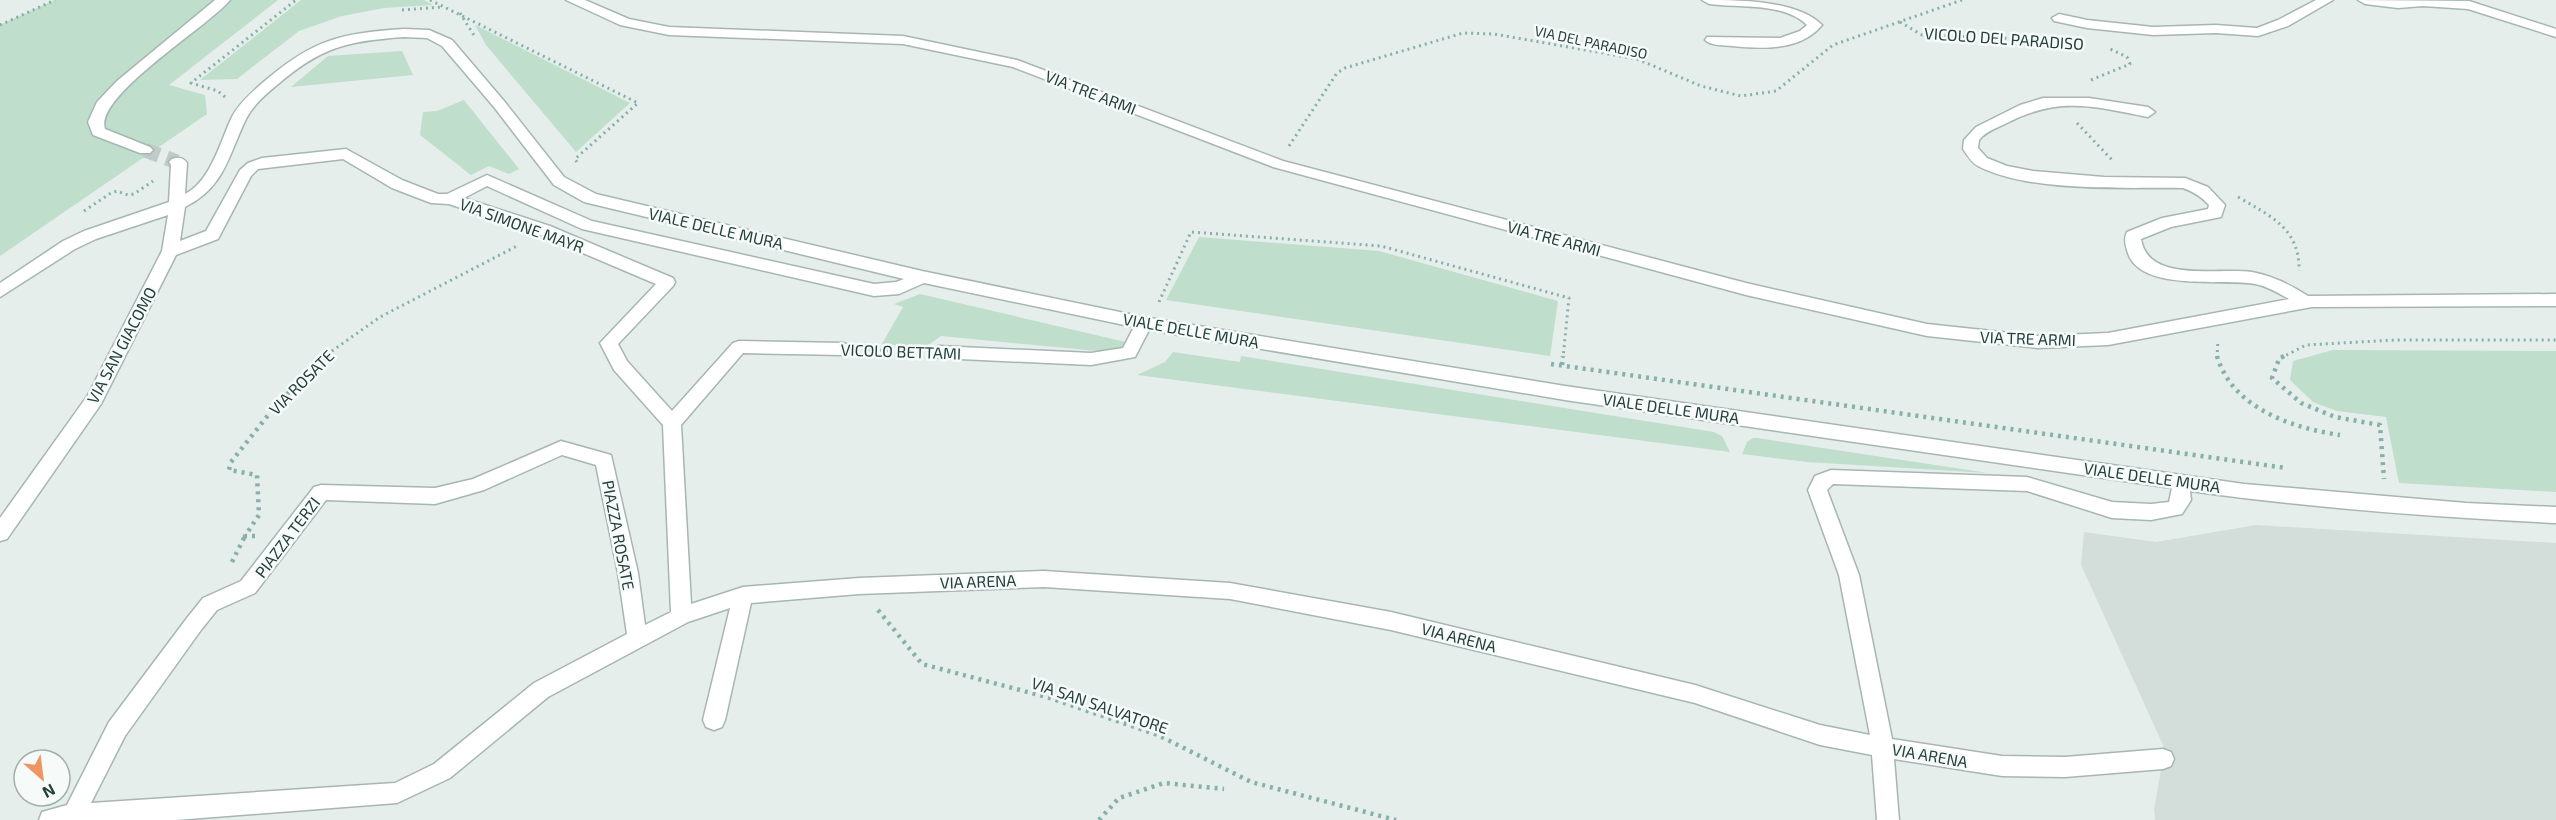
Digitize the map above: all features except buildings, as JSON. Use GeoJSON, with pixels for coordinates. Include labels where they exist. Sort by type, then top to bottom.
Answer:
{"type":"FeatureCollection","features":[{"type":"Feature","properties":{"kind":"street"},"geometry":{"type":"LineString","coordinates":[[146,150],[98,132],[95,122],[102,105],[122,84],[223,0]]}},
{"type":"Feature","properties":{"kind":"street","name":"VIA TRE ARMI"},"geometry":{"type":"LineString","coordinates":[[573,0],[625,22],[669,31],[903,40],[1017,64],[1278,164],[1746,289],[1927,330],[2038,342],[2108,339],[2309,302],[2556,300]]}},
{"type":"Feature","properties":{"kind":"street"},"geometry":{"type":"LineString","coordinates":[[1709,0],[1735,3],[1781,3],[1802,9],[1809,14],[1815,25],[1806,35],[1780,42],[1712,39]]}},
{"type":"Feature","properties":{"kind":"street","name":"VICOLO DEL PARADISO"},"geometry":{"type":"LineString","coordinates":[[2059,18],[2087,24],[2153,31],[2216,29],[2258,32],[2283,23],[2326,0]]}},
{"type":"Feature","properties":{"kind":"street"},"geometry":{"type":"LineString","coordinates":[[2365,0],[2398,4],[2423,2],[2469,5],[2556,33]]}},
{"type":"Feature","properties":{"kind":"street","name":"VIALE DELLE MURA"},"geometry":{"type":"LineString","coordinates":[[0,291],[69,245],[177,206],[198,194],[213,176],[241,114],[249,103],[306,55],[328,45],[354,38],[392,33],[429,34],[447,43],[499,104],[549,170],[571,189],[590,198],[612,204],[922,277],[1144,323],[1565,393],[2244,491],[2466,511],[2556,515]]}},
{"type":"Feature","properties":{"kind":"street"},"geometry":{"type":"LineString","coordinates":[[2148,112],[2111,105],[2063,102],[2031,106],[1984,128],[1972,138],[1970,147],[1973,155],[1986,166],[2001,172],[2091,181],[2185,183],[2200,188],[2211,196],[2217,205],[2215,213],[2168,222],[2133,236],[2132,247],[2140,258],[2153,269],[2178,275],[2245,277],[2266,281],[2309,302]]}},
{"type":"Feature","properties":{"kind":"street"},"geometry":{"type":"LineString","coordinates":[[170,251],[212,235],[245,173],[253,166],[262,163],[346,154],[397,184],[444,199]]}},
{"type":"Feature","properties":{"kind":"street","name":"VIA SAN GIACOMO"},"geometry":{"type":"LineString","coordinates":[[0,533],[95,399],[170,251],[177,206],[179,163],[177,162]]}},
{"type":"Feature","properties":{"kind":"street","name":"VIA SIMONE MAYR"},"geometry":{"type":"LineString","coordinates":[[444,199],[487,180],[588,225],[840,282],[882,290],[899,288],[922,277]]}},
{"type":"Feature","properties":{"kind":"street","name":"VIA SIMONE MAYR"},"geometry":{"type":"LineString","coordinates":[[444,199],[544,230],[667,282],[609,344],[620,364],[672,423]]}},
{"type":"Feature","properties":{"kind":"street","name":"VICOLO BETTAMI"},"geometry":{"type":"LineString","coordinates":[[939,352],[1091,359],[1129,353],[1144,323]]}},
{"type":"Feature","properties":{"kind":"street","name":"VICOLO BETTAMI"},"geometry":{"type":"LineString","coordinates":[[672,423],[739,347],[843,349]]}},
{"type":"Feature","properties":{"kind":"street"},"geometry":{"type":"LineString","coordinates":[[50,820],[74,814],[125,816],[397,793],[442,771],[541,690],[681,616],[672,423]]}},
{"type":"Feature","properties":{"kind":"street","name":"PIAZZA ROSATE"},"geometry":{"type":"LineString","coordinates":[[477,485],[561,448],[604,459],[628,573],[635,629],[639,638]]}},
{"type":"Feature","properties":{"kind":"street"},"geometry":{"type":"LineString","coordinates":[[1888,820],[1880,725],[1849,575],[1817,490],[1822,481],[1831,477],[2027,484],[2112,510],[2151,512],[2175,509],[2181,500],[2181,481]]}},
{"type":"Feature","properties":{"kind":"street","name":"PIAZZA TERZI"},"geometry":{"type":"LineString","coordinates":[[74,814],[117,729],[210,604],[248,587],[321,492],[435,496],[477,485]]}},
{"type":"Feature","properties":{"kind":"street","name":"VIA ARENA"},"geometry":{"type":"LineString","coordinates":[[681,616],[743,595],[859,586],[1044,579],[1230,591],[1402,624],[1695,694],[1820,735],[1882,747],[2002,766],[2065,767],[2163,759]]}},
{"type":"Feature","properties":{"kind":"street"},"geometry":{"type":"LineString","coordinates":[[714,720],[743,595]]}},
{"type":"Feature","properties":{"kind":"path"},"geometry":{"type":"LineString","coordinates":[[0,24],[55,0]]}},
{"type":"Feature","properties":{"kind":"path"},"geometry":{"type":"LineString","coordinates":[[227,100],[218,91],[191,84],[297,0]]}},
{"type":"Feature","properties":{"kind":"path"},"geometry":{"type":"LineString","coordinates":[[430,0],[638,104],[575,159],[581,167]]}},
{"type":"Feature","properties":{"kind":"path","name":"VIA DEL PARADISO"},"geometry":{"type":"LineString","coordinates":[[1278,164],[1337,73],[1345,68],[1463,33],[1531,39],[1637,59],[1701,86],[1741,96],[1776,91],[1833,45],[1962,0]]}},
{"type":"Feature","properties":{"kind":"path","name":"VICOLO DEL PARADISO"},"geometry":{"type":"LineString","coordinates":[[1899,21],[1922,35],[1982,35],[2058,40]]}},
{"type":"Feature","properties":{"kind":"path","name":"VICOLO DEL PARADISO"},"geometry":{"type":"LineString","coordinates":[[2063,102],[2056,92],[2130,64],[2127,57],[2098,46]]}},
{"type":"Feature","properties":{"kind":"path"},"geometry":{"type":"LineString","coordinates":[[2063,102],[2078,125],[2118,166]]}},
{"type":"Feature","properties":{"kind":"path"},"geometry":{"type":"LineString","coordinates":[[123,193],[128,195],[140,191]]}},
{"type":"Feature","properties":{"kind":"path"},"geometry":{"type":"LineString","coordinates":[[2229,192],[2272,217],[2290,234],[2298,249],[2299,288],[2309,302]]}},
{"type":"Feature","properties":{"kind":"path","name":"VIA ROSATE"},"geometry":{"type":"LineString","coordinates":[[289,536],[245,536],[259,515],[257,476],[229,470],[231,462],[273,409],[325,355],[380,318],[544,230]]}},
{"type":"Feature","properties":{"kind":"path"},"geometry":{"type":"LineString","coordinates":[[1170,306],[1156,303],[1191,232],[1382,246],[1569,298],[1562,365]]}},
{"type":"Feature","properties":{"kind":"path"},"geometry":{"type":"LineString","coordinates":[[2239,314],[2234,324],[2217,342],[2218,362],[2229,384],[2251,404],[2298,426],[2340,435]]}},
{"type":"Feature","properties":{"kind":"path"},"geometry":{"type":"LineString","coordinates":[[2384,480],[2380,425],[2335,417],[2301,403],[2272,378],[2278,359],[2306,345],[2394,340],[2556,340]]}},
{"type":"Feature","properties":{"kind":"path","name":"VICOLO BETTAMI"},"geometry":{"type":"LineString","coordinates":[[843,349],[939,352]]}},
{"type":"Feature","properties":{"kind":"path"},"geometry":{"type":"LineString","coordinates":[[1550,364],[2294,469]]}},
{"type":"Feature","properties":{"kind":"path"},"geometry":{"type":"LineString","coordinates":[[2373,479],[2395,481]]}},
{"type":"Feature","properties":{"kind":"path","name":"VIA SAN SALVATORE"},"geometry":{"type":"LineString","coordinates":[[859,586],[922,664],[1050,698],[1158,735],[1251,782],[1396,820]]}},
{"type":"Feature","properties":{"kind":"path"},"geometry":{"type":"LineString","coordinates":[[1099,820],[1119,798],[1164,783],[1224,789]]}},
{"type":"Feature","properties":{"kind":"shaded area"},"geometry":{"type":"Polygon","coordinates":[[[2256,525],[2556,543],[2556,820],[2155,820],[2154,809],[2163,759],[2163,745],[2081,565],[2084,532],[2156,542],[2256,525]]]}},
{"type":"Feature","properties":{"kind":"green space"},"geometry":{"type":"Polygon","coordinates":[[[55,0],[278,0],[169,85],[205,95],[207,114],[0,256],[0,25],[55,0]]]}},
{"type":"Feature","properties":{"kind":"green space"},"geometry":{"type":"Polygon","coordinates":[[[301,0],[424,0],[433,5],[384,8],[342,16],[299,31],[237,79],[200,80],[301,0]]]}},
{"type":"Feature","properties":{"kind":"green space"},"geometry":{"type":"Polygon","coordinates":[[[475,25],[630,103],[576,152],[486,45],[475,25]]]}},
{"type":"Feature","properties":{"kind":"green space"},"geometry":{"type":"Polygon","coordinates":[[[402,51],[413,75],[291,87],[328,56],[402,51]]]}},
{"type":"Feature","properties":{"kind":"green space"},"geometry":{"type":"Polygon","coordinates":[[[464,100],[519,169],[509,174],[489,166],[471,175],[420,135],[423,112],[437,111],[464,100]]]}},
{"type":"Feature","properties":{"kind":"green space"},"geometry":{"type":"Polygon","coordinates":[[[1199,237],[1379,251],[1558,301],[1550,356],[1166,300],[1199,237]]]}},
{"type":"Feature","properties":{"kind":"green space"},"geometry":{"type":"Polygon","coordinates":[[[920,294],[1130,343],[1118,353],[941,336],[924,348],[882,344],[903,307],[894,304],[920,294]]]}},
{"type":"Feature","properties":{"kind":"green space"},"geometry":{"type":"Polygon","coordinates":[[[2333,350],[2556,351],[2556,492],[2399,483],[2386,417],[2337,411],[2313,402],[2290,380],[2293,361],[2333,350]]]}},
{"type":"Feature","properties":{"kind":"green space"},"geometry":{"type":"Polygon","coordinates":[[[1173,352],[1240,362],[1241,356],[1714,432],[1722,436],[1730,452],[1137,375],[1165,362],[1173,352]]]}},
{"type":"Feature","properties":{"kind":"green space"},"geometry":{"type":"Polygon","coordinates":[[[1753,438],[1988,473],[1807,462],[1742,454],[1747,442],[1753,438]]]}},
{"type":"Feature","properties":{"kind":"tunnel"},"geometry":{"type":"LineString","coordinates":[[145,150],[177,162]]}}]}
